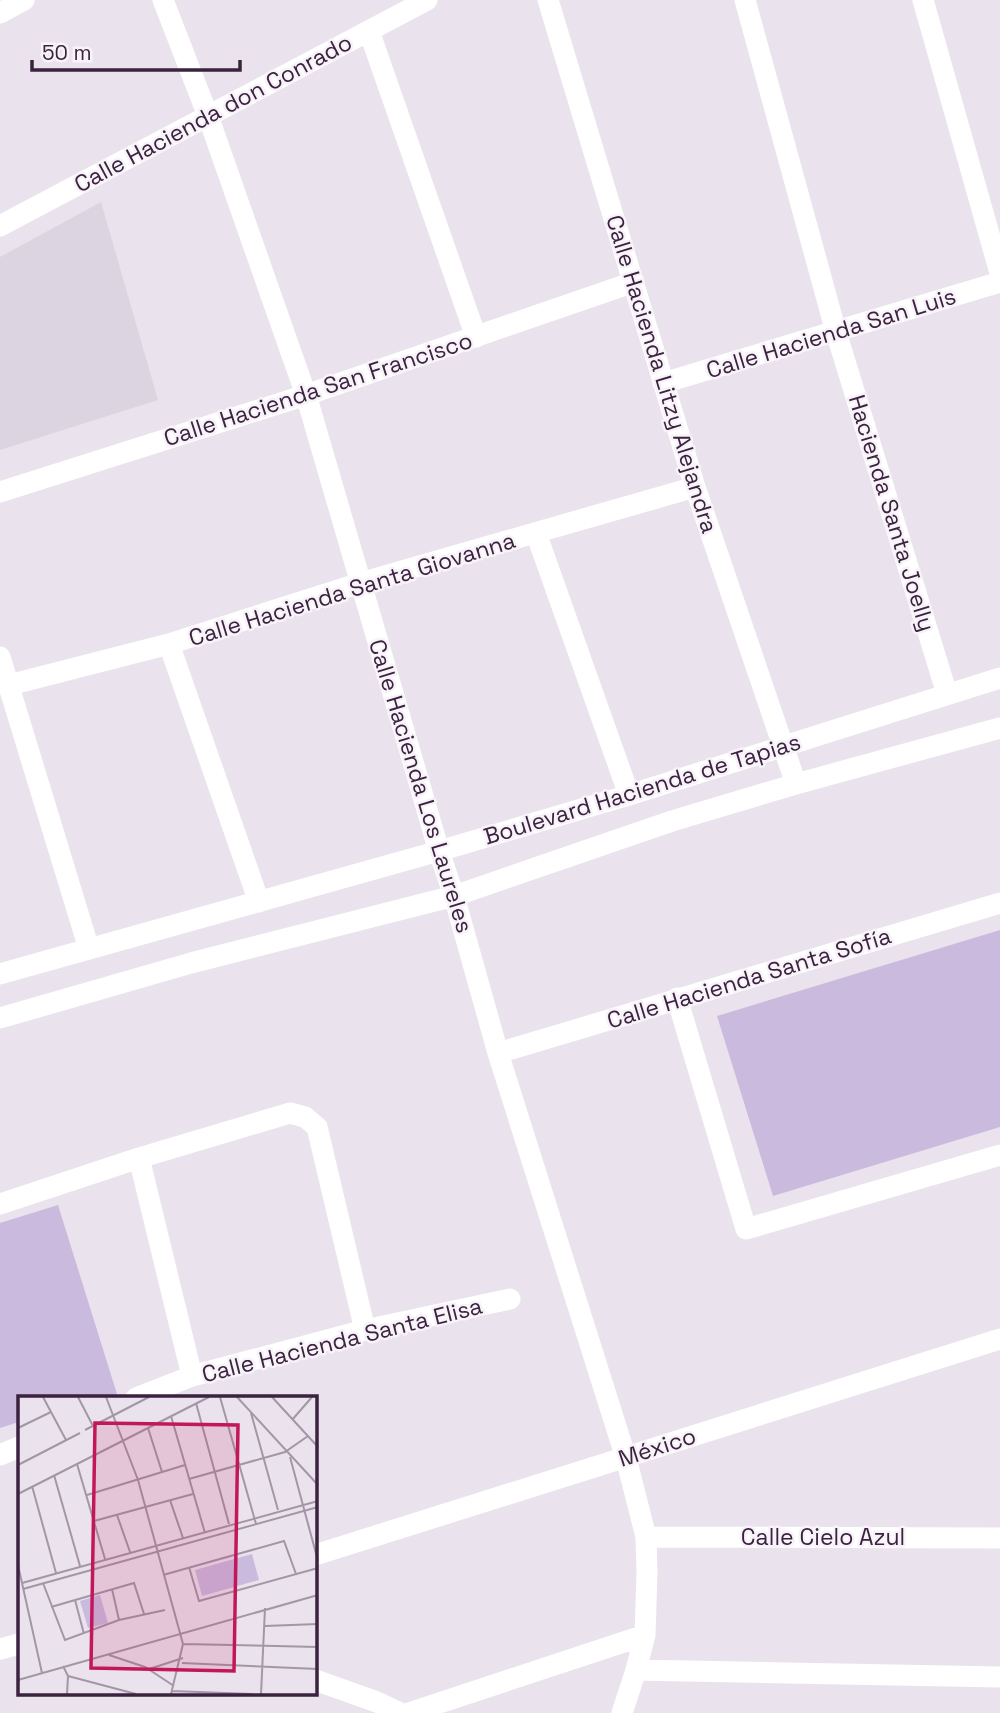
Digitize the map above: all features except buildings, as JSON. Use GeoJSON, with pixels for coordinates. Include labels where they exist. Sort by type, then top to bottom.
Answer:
{"type":"FeatureCollection","features":[{"type":"Feature","properties":{"kind":"street"},"geometry":{"type":"LineString","coordinates":[[0,13],[24,0]]}},
{"type":"Feature","properties":{"kind":"street","name":"Calle Hacienda Los Laureles"},"geometry":{"type":"LineString","coordinates":[[163,0],[208,116],[306,395],[498,1053],[626,1458],[646,1537],[647,1572],[645,1635],[622,1713]]}},
{"type":"Feature","properties":{"kind":"street","name":"Calle Hacienda don Conrado"},"geometry":{"type":"LineString","coordinates":[[0,226],[427,0]]}},
{"type":"Feature","properties":{"kind":"street","name":"Calle Hacienda Litzy Alejandra"},"geometry":{"type":"LineString","coordinates":[[548,0],[695,487],[796,784]]}},
{"type":"Feature","properties":{"kind":"street","name":"Hacienda Santa Joelly"},"geometry":{"type":"LineString","coordinates":[[745,0],[836,332],[947,694]]}},
{"type":"Feature","properties":{"kind":"street"},"geometry":{"type":"LineString","coordinates":[[923,0],[1000,272]]}},
{"type":"Feature","properties":{"kind":"street"},"geometry":{"type":"LineString","coordinates":[[369,30],[475,337]]}},
{"type":"Feature","properties":{"kind":"street","name":"Calle Hacienda San Francisco"},"geometry":{"type":"LineString","coordinates":[[0,492],[306,395],[634,282]]}},
{"type":"Feature","properties":{"kind":"street","name":"Calle Hacienda San Luis"},"geometry":{"type":"LineString","coordinates":[[663,383],[1000,282]]}},
{"type":"Feature","properties":{"kind":"street","name":"Calle Hacienda Santa Giovanna"},"geometry":{"type":"LineString","coordinates":[[9,685],[169,644],[360,583],[695,487]]}},
{"type":"Feature","properties":{"kind":"street"},"geometry":{"type":"LineString","coordinates":[[536,533],[629,795]]}},
{"type":"Feature","properties":{"kind":"street"},"geometry":{"type":"LineString","coordinates":[[169,644],[259,902]]}},
{"type":"Feature","properties":{"kind":"street"},"geometry":{"type":"LineString","coordinates":[[0,657],[89,949]]}},
{"type":"Feature","properties":{"kind":"street","name":"Boulevard Hacienda de Tapias"},"geometry":{"type":"LineString","coordinates":[[0,974],[629,795],[1000,678]]}},
{"type":"Feature","properties":{"kind":"street","name":"Boulevard Hacienda de Tapias"},"geometry":{"type":"LineString","coordinates":[[0,1018],[191,963],[454,896],[672,821],[1000,728]]}},
{"type":"Feature","properties":{"kind":"street","name":"Calle Hacienda Santa Sofía"},"geometry":{"type":"LineString","coordinates":[[498,1053],[1000,903]]}},
{"type":"Feature","properties":{"kind":"street"},"geometry":{"type":"LineString","coordinates":[[677,999],[746,1229],[1000,1155]]}},
{"type":"Feature","properties":{"kind":"street"},"geometry":{"type":"LineString","coordinates":[[0,1204],[139,1158],[290,1113],[305,1117],[317,1127],[365,1330]]}},
{"type":"Feature","properties":{"kind":"street"},"geometry":{"type":"LineString","coordinates":[[139,1158],[192,1376]]}},
{"type":"Feature","properties":{"kind":"street","name":"Calle Hacienda Santa Elisa"},"geometry":{"type":"LineString","coordinates":[[141,1396],[192,1376],[365,1330],[510,1299]]}},
{"type":"Feature","properties":{"kind":"street","name":"México"},"geometry":{"type":"LineString","coordinates":[[317,1554],[1000,1339]]}},
{"type":"Feature","properties":{"kind":"street"},"geometry":{"type":"LineString","coordinates":[[0,1455],[18,1447]]}},
{"type":"Feature","properties":{"kind":"street","name":"Calle Cielo Azul"},"geometry":{"type":"LineString","coordinates":[[646,1537],[1000,1538]]}},
{"type":"Feature","properties":{"kind":"street"},"geometry":{"type":"LineString","coordinates":[[409,1713],[645,1635]]}},
{"type":"Feature","properties":{"kind":"street"},"geometry":{"type":"LineString","coordinates":[[0,1650],[18,1644]]}},
{"type":"Feature","properties":{"kind":"street"},"geometry":{"type":"LineString","coordinates":[[636,1670],[1000,1677]]}},
{"type":"Feature","properties":{"kind":"street"},"geometry":{"type":"LineString","coordinates":[[317,1681],[400,1713]]}},
{"type":"Feature","properties":{"kind":"shaded area"},"geometry":{"type":"Polygon","coordinates":[[[101,202],[158,400],[0,450],[0,257],[101,202]]]}},
{"type":"Feature","properties":{"kind":"shaded area"},"geometry":{"type":"Polygon","coordinates":[[[1000,930],[1000,1127],[773,1196],[717,1016],[1000,930]]]}},
{"type":"Feature","properties":{"kind":"shaded area"},"geometry":{"type":"Polygon","coordinates":[[[58,1205],[117,1394],[18,1396],[18,1422],[0,1428],[0,1223],[58,1205]]]}}]}
